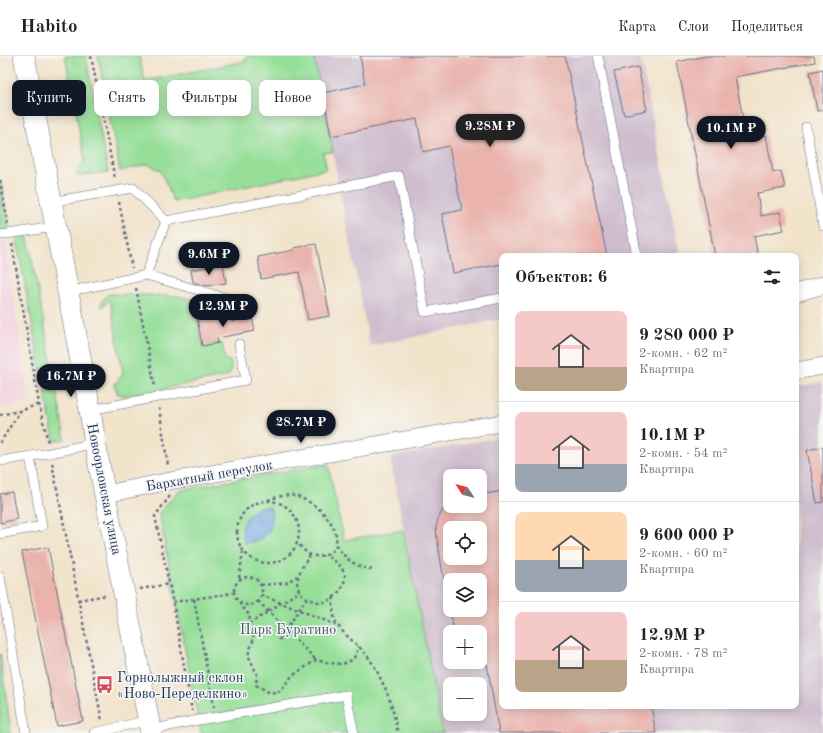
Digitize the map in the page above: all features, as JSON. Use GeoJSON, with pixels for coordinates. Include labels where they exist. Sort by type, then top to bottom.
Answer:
{"type":"FeatureCollection","features":[{"type":"Feature","properties":{"kind":"street","name":"Новоорловская улица"},"geometry":{"type":"LineString","coordinates":[[24,56],[95,443],[150,728]]}},
{"type":"Feature","properties":{"kind":"street"},"geometry":{"type":"LineString","coordinates":[[799,292],[823,285]]}},
{"type":"Feature","properties":{"kind":"street"},"geometry":{"type":"LineString","coordinates":[[799,371],[823,366]]}},
{"type":"Feature","properties":{"kind":"street","name":"Бархатный переулок"},"geometry":{"type":"LineString","coordinates":[[106,494],[499,424]]}},
{"type":"Feature","properties":{"kind":"lane"},"geometry":{"type":"LineString","coordinates":[[598,56],[636,253]]}},
{"type":"Feature","properties":{"kind":"lane"},"geometry":{"type":"LineString","coordinates":[[806,127],[823,226]]}},
{"type":"Feature","properties":{"kind":"lane"},"geometry":{"type":"LineString","coordinates":[[166,221],[399,176],[425,312],[499,299]]}},
{"type":"Feature","properties":{"kind":"lane"},"geometry":{"type":"LineString","coordinates":[[50,202],[133,188],[166,221]]}},
{"type":"Feature","properties":{"kind":"lane"},"geometry":{"type":"LineString","coordinates":[[146,275],[166,221]]}},
{"type":"Feature","properties":{"kind":"lane"},"geometry":{"type":"LineString","coordinates":[[0,235],[55,227]]}},
{"type":"Feature","properties":{"kind":"lane"},"geometry":{"type":"LineString","coordinates":[[68,292],[146,275],[229,299],[233,316]]}},
{"type":"Feature","properties":{"kind":"lane"},"geometry":{"type":"LineString","coordinates":[[90,410],[246,380],[239,344]]}},
{"type":"Feature","properties":{"kind":"lane"},"geometry":{"type":"LineString","coordinates":[[0,461],[50,453],[95,443]]}},
{"type":"Feature","properties":{"kind":"lane"},"geometry":{"type":"LineString","coordinates":[[0,534],[42,526],[30,456]]}},
{"type":"Feature","properties":{"kind":"lane"},"geometry":{"type":"LineString","coordinates":[[0,576],[26,733]]}},
{"type":"Feature","properties":{"kind":"lane"},"geometry":{"type":"LineString","coordinates":[[94,733],[150,728],[346,695],[354,733]]}},
{"type":"Feature","properties":{"kind":"path"},"geometry":{"type":"LineString","coordinates":[[0,180],[39,404],[50,453],[104,731]]}},
{"type":"Feature","properties":{"kind":"path"},"geometry":{"type":"LineString","coordinates":[[0,415],[20,411],[39,404]]}},
{"type":"Feature","properties":{"kind":"path"},"geometry":{"type":"LineString","coordinates":[[0,443],[20,411]]}},
{"type":"Feature","properties":{"kind":"path"},"geometry":{"type":"LineString","coordinates":[[297,543],[310,555],[321,556],[331,553],[336,545],[336,533],[331,523],[325,514],[316,506],[294,496],[283,496],[257,502],[248,507],[241,515],[237,525],[237,535],[243,551],[239,579],[236,582],[233,593],[250,616],[249,624],[254,638],[248,655],[257,674],[256,685],[270,693],[280,691],[292,676],[316,660]]}},
{"type":"Feature","properties":{"kind":"path"},"geometry":{"type":"LineString","coordinates":[[243,551],[254,560],[264,563],[274,562],[284,559],[292,552],[297,543],[299,533],[298,523],[294,513],[277,501],[267,500]]}},
{"type":"Feature","properties":{"kind":"path"},"geometry":{"type":"LineString","coordinates":[[336,545],[351,563],[362,568],[373,570]]}},
{"type":"Feature","properties":{"kind":"path"},"geometry":{"type":"LineString","coordinates":[[310,555],[298,576],[297,584],[300,591],[307,598],[315,602],[324,602],[334,597],[341,588],[345,578],[342,568],[325,555]]}},
{"type":"Feature","properties":{"kind":"path"},"geometry":{"type":"LineString","coordinates":[[239,579],[249,576],[257,579],[261,584],[263,592],[258,601],[254,604],[246,605],[239,603]]}},
{"type":"Feature","properties":{"kind":"path"},"geometry":{"type":"LineString","coordinates":[[261,584],[286,583],[298,576]]}},
{"type":"Feature","properties":{"kind":"path"},"geometry":{"type":"LineString","coordinates":[[249,624],[300,591]]}},
{"type":"Feature","properties":{"kind":"path"},"geometry":{"type":"LineString","coordinates":[[173,602],[233,593]]}},
{"type":"Feature","properties":{"kind":"path"},"geometry":{"type":"LineString","coordinates":[[261,595],[339,627]]}},
{"type":"Feature","properties":{"kind":"path"},"geometry":{"type":"LineString","coordinates":[[334,597],[333,615],[341,630],[364,652],[382,680],[394,713],[398,733]]}},
{"type":"Feature","properties":{"kind":"path"},"geometry":{"type":"LineString","coordinates":[[279,640],[307,598]]}},
{"type":"Feature","properties":{"kind":"path"},"geometry":{"type":"LineString","coordinates":[[194,599],[216,718]]}},
{"type":"Feature","properties":{"kind":"path"},"geometry":{"type":"LineString","coordinates":[[258,601],[316,660],[344,664],[352,660],[357,652],[358,646]]}},
{"type":"Feature","properties":{"kind":"shaded area"},"geometry":{"type":"Polygon","coordinates":[[[314,56],[640,56],[679,253],[499,253],[499,320],[370,346],[326,116],[326,80],[319,80],[314,56]]]}},
{"type":"Feature","properties":{"kind":"shaded area"},"geometry":{"type":"Polygon","coordinates":[[[5,243],[29,401],[0,408],[0,245],[5,243]]]}},
{"type":"Feature","properties":{"kind":"shaded area"},"geometry":{"type":"Polygon","coordinates":[[[823,382],[823,733],[442,733],[390,457],[499,438],[499,709],[799,709],[799,386],[823,382]]]}},
{"type":"Feature","properties":{"kind":"green space"},"geometry":{"type":"Polygon","coordinates":[[[65,56],[86,56],[94,98],[94,116],[97,116],[108,172],[77,176],[77,172],[85,160],[77,116],[86,116],[86,80],[70,80],[65,56]]]}},
{"type":"Feature","properties":{"kind":"green space"},"geometry":{"type":"Polygon","coordinates":[[[98,56],[139,56],[145,80],[103,80],[98,56]]]}},
{"type":"Feature","properties":{"kind":"green space"},"geometry":{"type":"Polygon","coordinates":[[[246,56],[314,56],[319,80],[259,80],[259,116],[326,116],[333,152],[323,153],[327,169],[174,202],[161,171],[148,164],[120,171],[109,116],[159,116],[159,80],[150,80],[246,61],[246,56]]]}},
{"type":"Feature","properties":{"kind":"green space"},"geometry":{"type":"Polygon","coordinates":[[[0,180],[10,233],[0,235],[0,180]]]}},
{"type":"Feature","properties":{"kind":"green space"},"geometry":{"type":"Polygon","coordinates":[[[24,235],[28,238],[54,376],[42,378],[16,236],[24,235]]]}},
{"type":"Feature","properties":{"kind":"green space"},"geometry":{"type":"Polygon","coordinates":[[[109,294],[177,296],[197,300],[215,307],[216,313],[213,315],[197,318],[202,345],[222,343],[225,359],[231,363],[231,369],[228,376],[126,396],[118,394],[114,385],[123,374],[110,300],[101,307],[103,300],[109,294]]]}},
{"type":"Feature","properties":{"kind":"green space"},"geometry":{"type":"Polygon","coordinates":[[[56,388],[65,439],[54,441],[45,391],[56,388]]]}},
{"type":"Feature","properties":{"kind":"green space","name":"Парк Буратино"},"geometry":{"type":"Polygon","coordinates":[[[328,464],[344,540],[403,530],[443,733],[201,733],[159,513],[179,490],[328,464]]]}},
{"type":"Feature","properties":{"kind":"green space"},"geometry":{"type":"Polygon","coordinates":[[[0,654],[11,733],[0,733],[0,654]]]}},
{"type":"Feature","properties":{"kind":"water"},"geometry":{"type":"Polygon","coordinates":[[[259,507],[270,507],[272,522],[270,528],[264,537],[259,540],[244,543],[242,531],[244,522],[249,514],[259,507]]]}},
{"type":"Feature","properties":{"kind":"building"},"geometry":{"type":"Polygon","coordinates":[[[360,56],[565,56],[606,253],[499,253],[499,265],[453,273],[442,214],[462,210],[449,146],[423,152],[417,119],[331,136],[326,109],[326,92],[365,84],[360,56]]]}},
{"type":"Feature","properties":{"kind":"building"},"geometry":{"type":"Polygon","coordinates":[[[706,56],[814,56],[815,62],[735,77],[745,129],[753,127],[755,137],[766,135],[773,173],[781,171],[785,188],[757,193],[761,216],[780,212],[784,230],[754,236],[757,253],[714,253],[677,62],[706,56]]]}},
{"type":"Feature","properties":{"kind":"building"},"geometry":{"type":"Polygon","coordinates":[[[638,67],[647,110],[624,115],[614,72],[638,67]]]}},
{"type":"Feature","properties":{"kind":"building"},"geometry":{"type":"Polygon","coordinates":[[[823,69],[823,110],[817,111],[810,72],[823,69]]]}},
{"type":"Feature","properties":{"kind":"building"},"geometry":{"type":"Polygon","coordinates":[[[316,244],[330,316],[308,320],[299,272],[261,279],[258,257],[316,244]]]}},
{"type":"Feature","properties":{"kind":"building"},"geometry":{"type":"Polygon","coordinates":[[[223,264],[226,283],[206,286],[193,282],[191,270],[223,264]]]}},
{"type":"Feature","properties":{"kind":"building"},"geometry":{"type":"Polygon","coordinates":[[[251,313],[255,331],[217,338],[218,343],[202,346],[197,318],[213,315],[214,319],[227,317],[229,320],[234,322],[237,320],[239,315],[251,313]]]}},
{"type":"Feature","properties":{"kind":"building"},"geometry":{"type":"Polygon","coordinates":[[[823,447],[823,502],[817,503],[807,450],[823,447]]]}},
{"type":"Feature","properties":{"kind":"building"},"geometry":{"type":"Polygon","coordinates":[[[12,492],[17,519],[0,523],[0,494],[12,492]]]}},
{"type":"Feature","properties":{"kind":"building"},"geometry":{"type":"Polygon","coordinates":[[[499,492],[499,709],[652,709],[656,733],[499,733],[487,664],[487,625],[453,625],[451,617],[487,617],[487,573],[443,574],[436,528],[438,519],[443,510],[443,513],[487,513],[487,494],[499,492]]]}},
{"type":"Feature","properties":{"kind":"building"},"geometry":{"type":"Polygon","coordinates":[[[48,547],[83,721],[57,726],[22,552],[48,547]]]}},
{"type":"Feature","properties":{"kind":"place","name":"Горнолыжный склон «Ново-Переделкино»"},"geometry":{"type":"Point","coordinates":[104,685]}}]}
